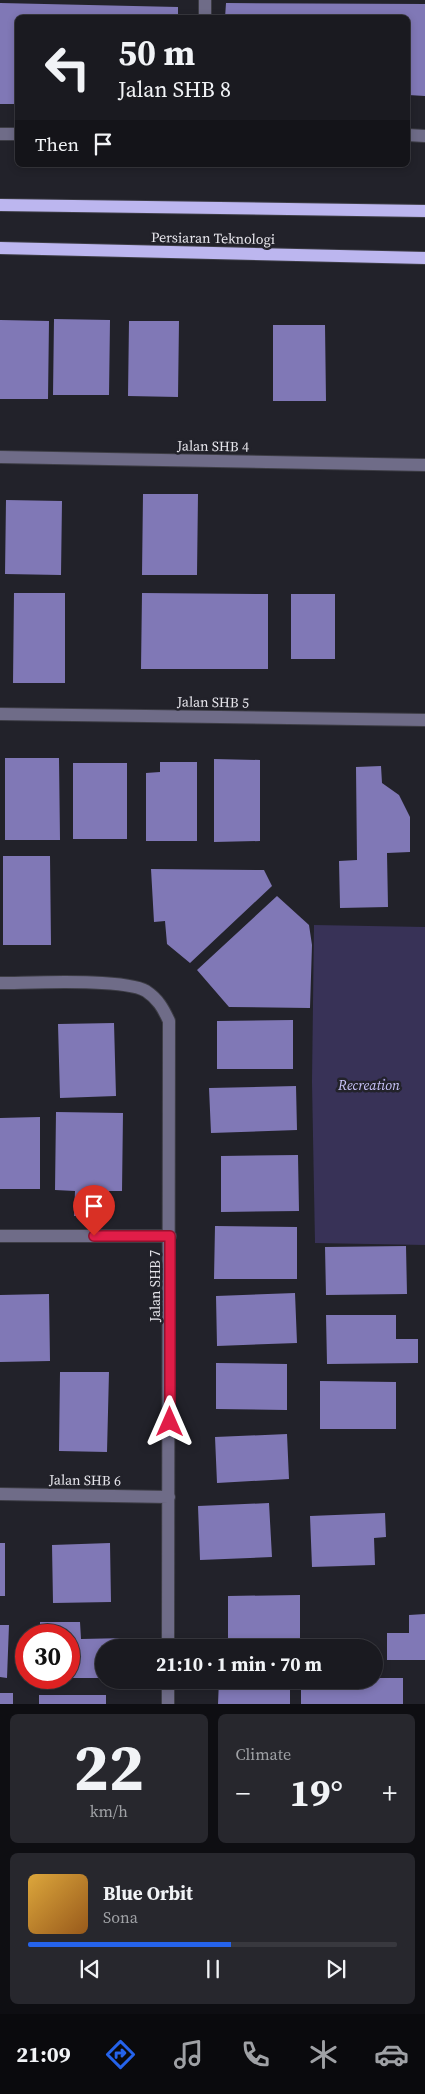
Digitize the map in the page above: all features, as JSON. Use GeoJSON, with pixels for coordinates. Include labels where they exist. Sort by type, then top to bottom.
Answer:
{"type":"FeatureCollection","features":[{"type":"Feature","properties":{"kind":"main road"},"geometry":{"type":"LineString","coordinates":[[0,205],[425,212]]}},
{"type":"Feature","properties":{"kind":"main road","name":"Persiaran Teknologi"},"geometry":{"type":"LineString","coordinates":[[0,248],[425,258]]}},
{"type":"Feature","properties":{"kind":"street"},"geometry":{"type":"LineString","coordinates":[[205,15],[206,0]]}},
{"type":"Feature","properties":{"kind":"street"},"geometry":{"type":"LineString","coordinates":[[0,134],[15,134]]}},
{"type":"Feature","properties":{"kind":"street"},"geometry":{"type":"LineString","coordinates":[[410,136],[425,136]]}},
{"type":"Feature","properties":{"kind":"street","name":"Jalan SHB 4"},"geometry":{"type":"LineString","coordinates":[[0,457],[425,465]]}},
{"type":"Feature","properties":{"kind":"street","name":"Jalan SHB 5"},"geometry":{"type":"LineString","coordinates":[[0,714],[425,720]]}},
{"type":"Feature","properties":{"kind":"street","name":"Jalan SHB 7"},"geometry":{"type":"LineString","coordinates":[[0,982],[122,984],[144,990],[161,1003],[169,1021],[170,1497],[168,1639]]}},
{"type":"Feature","properties":{"kind":"street"},"geometry":{"type":"LineString","coordinates":[[0,1236],[170,1236]]}},
{"type":"Feature","properties":{"kind":"street","name":"Jalan SHB 6"},"geometry":{"type":"LineString","coordinates":[[0,1494],[170,1497]]}},
{"type":"Feature","properties":{"kind":"street"},"geometry":{"type":"LineString","coordinates":[[168,1689],[168,1704]]}},
{"type":"Feature","properties":{"kind":"green space","name":"Recreation"},"geometry":{"type":"Polygon","coordinates":[[[314,925],[425,927],[425,1245],[315,1243],[312,1082],[314,925]]]}},
{"type":"Feature","properties":{"kind":"building"},"geometry":{"type":"Polygon","coordinates":[[[0,3],[178,7],[178,15],[15,15],[15,104],[0,104],[0,3]]]}},
{"type":"Feature","properties":{"kind":"building"},"geometry":{"type":"Polygon","coordinates":[[[226,3],[425,4],[425,96],[410,95],[410,15],[225,15],[226,3]]]}},
{"type":"Feature","properties":{"kind":"building"},"geometry":{"type":"Polygon","coordinates":[[[54,319],[110,320],[109,395],[53,395],[54,319]]]}},
{"type":"Feature","properties":{"kind":"building"},"geometry":{"type":"Polygon","coordinates":[[[0,320],[49,321],[48,399],[0,399],[0,320]]]}},
{"type":"Feature","properties":{"kind":"building"},"geometry":{"type":"Polygon","coordinates":[[[129,321],[179,321],[178,397],[128,396],[129,321]]]}},
{"type":"Feature","properties":{"kind":"building"},"geometry":{"type":"Polygon","coordinates":[[[273,325],[325,325],[326,401],[273,401],[273,325]]]}},
{"type":"Feature","properties":{"kind":"building"},"geometry":{"type":"Polygon","coordinates":[[[143,494],[198,494],[197,575],[142,575],[143,494]]]}},
{"type":"Feature","properties":{"kind":"building"},"geometry":{"type":"Polygon","coordinates":[[[6,500],[62,501],[61,575],[5,574],[6,500]]]}},
{"type":"Feature","properties":{"kind":"building"},"geometry":{"type":"Polygon","coordinates":[[[14,593],[65,593],[65,683],[13,683],[14,593]]]}},
{"type":"Feature","properties":{"kind":"building"},"geometry":{"type":"Polygon","coordinates":[[[142,593],[268,594],[268,669],[141,669],[142,593]]]}},
{"type":"Feature","properties":{"kind":"building"},"geometry":{"type":"Polygon","coordinates":[[[291,594],[335,594],[335,659],[291,659],[291,594]]]}},
{"type":"Feature","properties":{"kind":"building"},"geometry":{"type":"Polygon","coordinates":[[[5,758],[59,758],[60,840],[5,840],[5,758]]]}},
{"type":"Feature","properties":{"kind":"building"},"geometry":{"type":"Polygon","coordinates":[[[214,759],[260,760],[260,841],[214,842],[214,759]]]}},
{"type":"Feature","properties":{"kind":"building"},"geometry":{"type":"Polygon","coordinates":[[[160,762],[197,762],[197,841],[146,841],[146,773],[160,772],[160,762]]]}},
{"type":"Feature","properties":{"kind":"building"},"geometry":{"type":"Polygon","coordinates":[[[73,763],[127,763],[127,839],[73,839],[73,763]]]}},
{"type":"Feature","properties":{"kind":"building"},"geometry":{"type":"Polygon","coordinates":[[[381,766],[382,783],[399,795],[410,817],[410,852],[387,853],[388,907],[340,908],[339,861],[357,860],[356,767],[381,766]]]}},
{"type":"Feature","properties":{"kind":"building"},"geometry":{"type":"Polygon","coordinates":[[[3,856],[50,856],[51,945],[3,945],[3,856]]]}},
{"type":"Feature","properties":{"kind":"building"},"geometry":{"type":"Polygon","coordinates":[[[151,869],[264,870],[272,886],[190,963],[167,944],[165,921],[154,922],[151,869]]]}},
{"type":"Feature","properties":{"kind":"building"},"geometry":{"type":"Polygon","coordinates":[[[277,896],[309,925],[312,945],[310,1008],[229,1007],[197,970],[277,896]]]}},
{"type":"Feature","properties":{"kind":"building"},"geometry":{"type":"Polygon","coordinates":[[[293,1020],[293,1069],[217,1069],[217,1021],[293,1020]]]}},
{"type":"Feature","properties":{"kind":"building"},"geometry":{"type":"Polygon","coordinates":[[[114,1023],[116,1096],[60,1098],[58,1024],[114,1023]]]}},
{"type":"Feature","properties":{"kind":"building"},"geometry":{"type":"Polygon","coordinates":[[[296,1086],[297,1130],[211,1133],[209,1088],[296,1086]]]}},
{"type":"Feature","properties":{"kind":"building"},"geometry":{"type":"Polygon","coordinates":[[[56,1112],[123,1113],[122,1191],[109,1191],[108,1217],[74,1216],[75,1191],[55,1190],[56,1112]]]}},
{"type":"Feature","properties":{"kind":"building"},"geometry":{"type":"Polygon","coordinates":[[[40,1117],[40,1189],[0,1189],[0,1118],[40,1117]]]}},
{"type":"Feature","properties":{"kind":"building"},"geometry":{"type":"Polygon","coordinates":[[[298,1155],[299,1211],[221,1212],[221,1156],[298,1155]]]}},
{"type":"Feature","properties":{"kind":"building"},"geometry":{"type":"Polygon","coordinates":[[[215,1226],[297,1227],[297,1279],[214,1279],[215,1226]]]}},
{"type":"Feature","properties":{"kind":"building"},"geometry":{"type":"Polygon","coordinates":[[[406,1246],[407,1294],[326,1295],[325,1247],[406,1246]]]}},
{"type":"Feature","properties":{"kind":"building"},"geometry":{"type":"Polygon","coordinates":[[[295,1293],[297,1343],[217,1346],[216,1296],[295,1293]]]}},
{"type":"Feature","properties":{"kind":"building"},"geometry":{"type":"Polygon","coordinates":[[[49,1294],[50,1361],[0,1362],[0,1295],[49,1294]]]}},
{"type":"Feature","properties":{"kind":"building"},"geometry":{"type":"Polygon","coordinates":[[[326,1315],[396,1315],[396,1339],[418,1339],[418,1363],[327,1364],[326,1315]]]}},
{"type":"Feature","properties":{"kind":"building"},"geometry":{"type":"Polygon","coordinates":[[[216,1363],[287,1364],[287,1410],[216,1409],[216,1363]]]}},
{"type":"Feature","properties":{"kind":"building"},"geometry":{"type":"Polygon","coordinates":[[[60,1372],[109,1372],[107,1452],[59,1451],[60,1372]]]}},
{"type":"Feature","properties":{"kind":"building"},"geometry":{"type":"Polygon","coordinates":[[[320,1381],[396,1382],[396,1429],[320,1429],[320,1381]]]}},
{"type":"Feature","properties":{"kind":"building"},"geometry":{"type":"Polygon","coordinates":[[[287,1434],[289,1479],[217,1483],[215,1437],[287,1434]]]}},
{"type":"Feature","properties":{"kind":"building"},"geometry":{"type":"Polygon","coordinates":[[[269,1503],[272,1557],[200,1560],[198,1506],[269,1503]]]}},
{"type":"Feature","properties":{"kind":"building"},"geometry":{"type":"Polygon","coordinates":[[[385,1513],[386,1537],[374,1538],[375,1565],[312,1567],[310,1516],[385,1513]]]}},
{"type":"Feature","properties":{"kind":"building"},"geometry":{"type":"Polygon","coordinates":[[[0,1543],[5,1543],[5,1596],[0,1596],[0,1543]]]}},
{"type":"Feature","properties":{"kind":"building"},"geometry":{"type":"Polygon","coordinates":[[[110,1543],[111,1602],[53,1603],[52,1545],[110,1543]]]}},
{"type":"Feature","properties":{"kind":"building"},"geometry":{"type":"Polygon","coordinates":[[[300,1595],[300,1639],[228,1639],[228,1596],[300,1595]]]}},
{"type":"Feature","properties":{"kind":"building"},"geometry":{"type":"Polygon","coordinates":[[[425,1614],[425,1660],[387,1660],[387,1633],[409,1633],[409,1615],[425,1614]]]}},
{"type":"Feature","properties":{"kind":"building"},"geometry":{"type":"Polygon","coordinates":[[[40,1622],[80,1622],[81,1639],[126,1638],[126,1639],[95,1639],[95,1678],[80,1678],[80,1624],[40,1624],[40,1622]]]}},
{"type":"Feature","properties":{"kind":"building"},"geometry":{"type":"Polygon","coordinates":[[[0,1625],[9,1625],[7,1678],[0,1677],[0,1625]]]}},
{"type":"Feature","properties":{"kind":"building"},"geometry":{"type":"Polygon","coordinates":[[[383,1678],[403,1678],[403,1704],[301,1704],[301,1689],[383,1689],[383,1678]]]}},
{"type":"Feature","properties":{"kind":"building"},"geometry":{"type":"Polygon","coordinates":[[[219,1689],[290,1689],[290,1704],[218,1704],[219,1689]]]}},
{"type":"Feature","properties":{"kind":"building"},"geometry":{"type":"Polygon","coordinates":[[[0,1693],[13,1693],[13,1704],[0,1704],[0,1693]]]}},
{"type":"Feature","properties":{"kind":"building"},"geometry":{"type":"Polygon","coordinates":[[[39,1695],[106,1695],[106,1704],[39,1704],[39,1695]]]}},
{"type":"Feature","properties":{"kind":"route"},"geometry":{"type":"LineString","coordinates":[[94,1236],[170,1236],[170,1422]]}}]}
